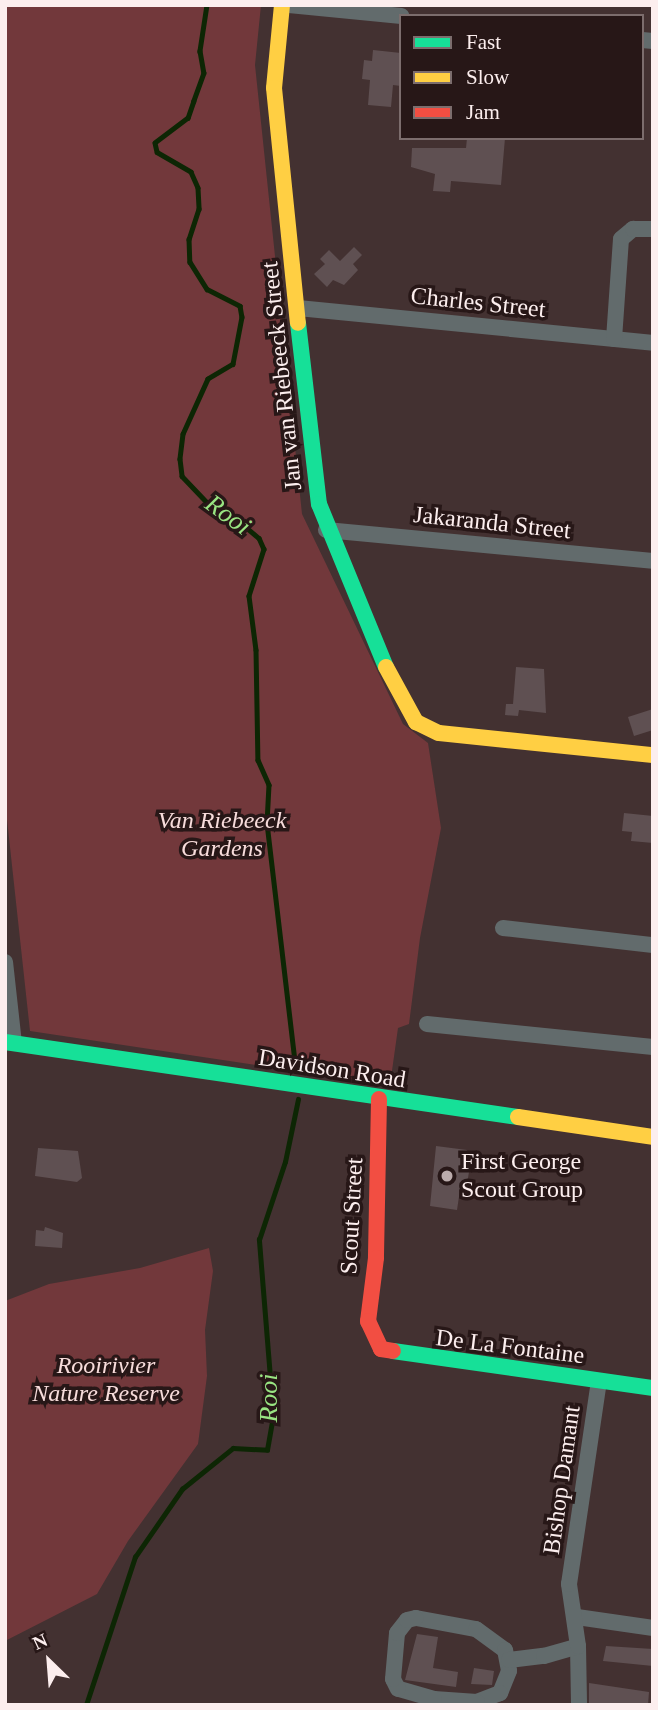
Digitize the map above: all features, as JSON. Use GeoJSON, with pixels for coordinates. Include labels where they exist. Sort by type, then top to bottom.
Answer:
{"type":"FeatureCollection","features":[{"type":"Feature","properties":{"kind":"main road","name":"Jan van Riebeeck Street"},"geometry":{"type":"LineString","coordinates":[[282,5],[275,115],[319,505],[326,530],[398,695],[416,722],[439,733],[653,755]]}},
{"type":"Feature","properties":{"kind":"main road","name":"Davidson Road"},"geometry":{"type":"LineString","coordinates":[[9,1043],[379,1100],[653,1137]]}},
{"type":"Feature","properties":{"kind":"main road","name":"Scout Street"},"geometry":{"type":"LineString","coordinates":[[370,1334],[379,1100]]}},
{"type":"Feature","properties":{"kind":"main road","name":"De La Fontaine"},"geometry":{"type":"LineString","coordinates":[[370,1334],[389,1354],[653,1388]]}},
{"type":"Feature","properties":{"kind":"street"},"geometry":{"type":"LineString","coordinates":[[289,5],[399,16]]}},
{"type":"Feature","properties":{"kind":"street"},"geometry":{"type":"LineString","coordinates":[[614,339],[621,239],[633,229],[653,229]]}},
{"type":"Feature","properties":{"kind":"street","name":"Charles Street"},"geometry":{"type":"LineString","coordinates":[[298,308],[653,342]]}},
{"type":"Feature","properties":{"kind":"street","name":"Jakaranda Street"},"geometry":{"type":"LineString","coordinates":[[326,530],[653,561]]}},
{"type":"Feature","properties":{"kind":"street"},"geometry":{"type":"LineString","coordinates":[[503,928],[653,945]]}},
{"type":"Feature","properties":{"kind":"street"},"geometry":{"type":"LineString","coordinates":[[5,962],[9,1043]]}},
{"type":"Feature","properties":{"kind":"street"},"geometry":{"type":"LineString","coordinates":[[427,1024],[653,1047]]}},
{"type":"Feature","properties":{"kind":"street","name":"Bishop Damant"},"geometry":{"type":"LineString","coordinates":[[578,1617],[570,1601],[569,1584],[599,1382]]}},
{"type":"Feature","properties":{"kind":"street"},"geometry":{"type":"LineString","coordinates":[[579,1705],[578,1617],[653,1628]]}},
{"type":"Feature","properties":{"kind":"street"},"geometry":{"type":"LineString","coordinates":[[416,1618],[475,1629],[505,1650],[509,1660],[509,1671],[500,1693],[477,1702],[404,1693],[393,1679],[400,1627],[416,1618]]}},
{"type":"Feature","properties":{"kind":"street"},"geometry":{"type":"LineString","coordinates":[[509,1660],[544,1656],[578,1646]]}},
{"type":"Feature","properties":{"kind":"green space","name":"Van Riebeeck Gardens"},"geometry":{"type":"Polygon","coordinates":[[[5,5],[261,5],[255,65],[302,514],[403,724],[428,743],[441,828],[420,938],[409,1024],[398,1028],[390,1085],[30,1031],[5,801],[5,5]]]}},
{"type":"Feature","properties":{"kind":"green space","name":"Rooirivier Nature Reserve"},"geometry":{"type":"Polygon","coordinates":[[[209,1248],[213,1271],[205,1330],[207,1376],[198,1444],[128,1541],[97,1594],[5,1641],[5,1301],[49,1284],[140,1268],[209,1248]]]}},
{"type":"Feature","properties":{"kind":"building"},"geometry":{"type":"Polygon","coordinates":[[[373,50],[399,53],[399,86],[393,85],[391,107],[368,105],[370,80],[362,79],[364,60],[372,61],[373,50]]]}},
{"type":"Feature","properties":{"kind":"building"},"geometry":{"type":"Polygon","coordinates":[[[467,140],[505,140],[501,185],[451,181],[450,192],[433,191],[435,174],[411,167],[412,148],[466,148],[467,140]]]}},
{"type":"Feature","properties":{"kind":"building"},"geometry":{"type":"Polygon","coordinates":[[[354,247],[362,255],[353,264],[358,270],[344,285],[333,280],[327,287],[314,274],[325,264],[320,259],[329,250],[340,261],[354,247]]]}},
{"type":"Feature","properties":{"kind":"building"},"geometry":{"type":"Polygon","coordinates":[[[516,667],[544,669],[546,713],[519,710],[518,716],[505,715],[506,704],[513,704],[516,667]]]}},
{"type":"Feature","properties":{"kind":"building"},"geometry":{"type":"Polygon","coordinates":[[[653,709],[653,730],[634,736],[628,717],[653,709]]]}},
{"type":"Feature","properties":{"kind":"building"},"geometry":{"type":"Polygon","coordinates":[[[624,813],[653,816],[653,843],[631,841],[632,832],[622,831],[624,813]]]}},
{"type":"Feature","properties":{"kind":"building"},"geometry":{"type":"Polygon","coordinates":[[[436,1146],[467,1150],[466,1158],[471,1159],[466,1191],[460,1190],[457,1210],[430,1206],[436,1146]]]}},
{"type":"Feature","properties":{"kind":"building"},"geometry":{"type":"Polygon","coordinates":[[[38,1148],[78,1151],[82,1178],[77,1182],[35,1176],[38,1148]]]}},
{"type":"Feature","properties":{"kind":"building"},"geometry":{"type":"Polygon","coordinates":[[[45,1227],[63,1233],[62,1248],[35,1246],[36,1230],[44,1231],[45,1227]]]}},
{"type":"Feature","properties":{"kind":"building"},"geometry":{"type":"Polygon","coordinates":[[[417,1634],[438,1637],[433,1668],[458,1672],[456,1687],[405,1680],[417,1634]]]}},
{"type":"Feature","properties":{"kind":"building"},"geometry":{"type":"Polygon","coordinates":[[[606,1646],[653,1649],[653,1666],[603,1661],[606,1646]]]}},
{"type":"Feature","properties":{"kind":"building"},"geometry":{"type":"Polygon","coordinates":[[[474,1668],[494,1671],[492,1685],[471,1684],[474,1668]]]}},
{"type":"Feature","properties":{"kind":"building"},"geometry":{"type":"Polygon","coordinates":[[[589,1683],[649,1692],[648,1705],[589,1703],[589,1683]]]}},
{"type":"Feature","properties":{"kind":"waterway","name":"Rooi"},"geometry":{"type":"LineString","coordinates":[[207,5],[200,51],[204,73],[188,118],[155,143],[157,152],[191,172],[198,188],[199,209],[189,239],[190,262],[207,289],[240,306],[242,317],[233,364],[208,379],[183,434],[180,459],[182,476],[218,514],[241,523],[259,538],[264,549],[249,596],[256,650],[258,760],[269,785],[267,823],[296,1070]]}},
{"type":"Feature","properties":{"kind":"waterway","name":"Rooi"},"geometry":{"type":"LineString","coordinates":[[86,1705],[135,1557],[182,1489],[233,1448],[267,1450],[273,1415],[259,1240],[285,1162],[298,1099]]}},
{"type":"Feature","properties":{"kind":"traffic: fast"},"geometry":{"type":"LineString","coordinates":[[298,323],[319,504],[386,667]]}},
{"type":"Feature","properties":{"kind":"traffic: fast"},"geometry":{"type":"LineString","coordinates":[[5,1042],[518,1117]]}},
{"type":"Feature","properties":{"kind":"traffic: fast"},"geometry":{"type":"LineString","coordinates":[[393,1351],[653,1388]]}},
{"type":"Feature","properties":{"kind":"traffic: slow"},"geometry":{"type":"LineString","coordinates":[[282,5],[274,88],[298,323]]}},
{"type":"Feature","properties":{"kind":"traffic: slow"},"geometry":{"type":"LineString","coordinates":[[386,667],[416,722],[439,733],[653,755]]}},
{"type":"Feature","properties":{"kind":"traffic: slow"},"geometry":{"type":"LineString","coordinates":[[518,1117],[653,1137]]}},
{"type":"Feature","properties":{"kind":"traffic: jam"},"geometry":{"type":"LineString","coordinates":[[379,1099],[376,1258],[368,1321],[381,1349],[393,1351]]}},
{"type":"Feature","properties":{"kind":"place","name":"First George Scout Group"},"geometry":{"type":"Point","coordinates":[447,1176]}}]}
